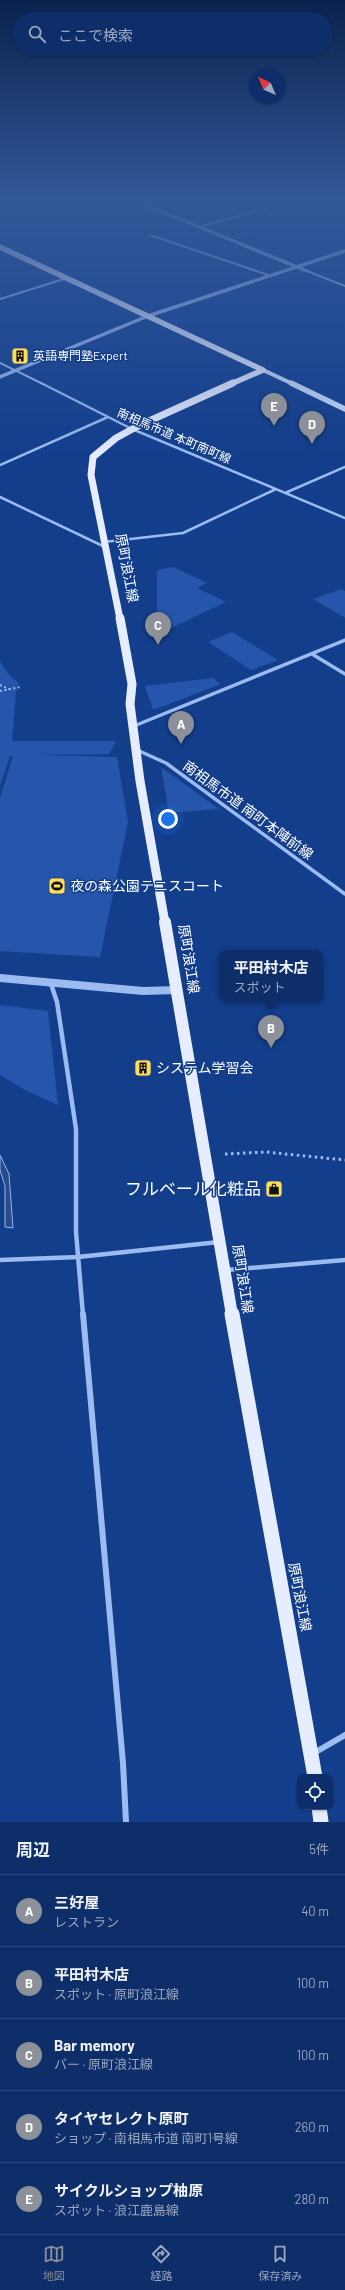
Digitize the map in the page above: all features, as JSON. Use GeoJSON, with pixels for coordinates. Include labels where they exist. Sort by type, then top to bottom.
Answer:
{"type":"FeatureCollection","features":[{"type":"Feature","properties":{"kind":"main road"},"geometry":{"type":"LineString","coordinates":[[87,287],[345,409]]}},
{"type":"Feature","properties":{"kind":"main road","name":"原町浪江線"},"geometry":{"type":"LineString","coordinates":[[263,370],[132,429],[93,457],[91,465],[105,545],[128,658],[132,684],[130,704],[134,726],[135,748],[226,1270],[237,1351],[315,1774]]}},
{"type":"Feature","properties":{"kind":"main road"},"geometry":{"type":"LineString","coordinates":[[319,1810],[321,1822]]}},
{"type":"Feature","properties":{"kind":"street"},"geometry":{"type":"LineString","coordinates":[[0,299],[39,287]]}},
{"type":"Feature","properties":{"kind":"street"},"geometry":{"type":"LineString","coordinates":[[0,377],[149,316],[237,287]]}},
{"type":"Feature","properties":{"kind":"street","name":"南相馬市道 本町南町線"},"geometry":{"type":"LineString","coordinates":[[0,363],[132,429],[345,518]]}},
{"type":"Feature","properties":{"kind":"street"},"geometry":{"type":"LineString","coordinates":[[0,464],[108,417]]}},
{"type":"Feature","properties":{"kind":"street"},"geometry":{"type":"LineString","coordinates":[[285,493],[345,467]]}},
{"type":"Feature","properties":{"kind":"street"},"geometry":{"type":"LineString","coordinates":[[0,497],[105,545],[183,533],[276,489]]}},
{"type":"Feature","properties":{"kind":"street"},"geometry":{"type":"LineString","coordinates":[[134,726],[345,640]]}},
{"type":"Feature","properties":{"kind":"street"},"geometry":{"type":"LineString","coordinates":[[312,654],[345,674]]}},
{"type":"Feature","properties":{"kind":"street","name":"南相馬市道 南町本陣前線"},"geometry":{"type":"LineString","coordinates":[[135,748],[166,763],[345,894]]}},
{"type":"Feature","properties":{"kind":"street"},"geometry":{"type":"LineString","coordinates":[[0,978],[51,984],[143,991],[177,990]]}},
{"type":"Feature","properties":{"kind":"street"},"geometry":{"type":"LineString","coordinates":[[51,984],[56,1002],[76,1129],[76,1232],[123,1756],[126,1822]]}},
{"type":"Feature","properties":{"kind":"street"},"geometry":{"type":"LineString","coordinates":[[0,1260],[78,1256],[220,1242]]}},
{"type":"Feature","properties":{"kind":"street"},"geometry":{"type":"LineString","coordinates":[[226,1270],[345,1260]]}},
{"type":"Feature","properties":{"kind":"street"},"geometry":{"type":"LineString","coordinates":[[312,1755],[345,1735]]}},
{"type":"Feature","properties":{"kind":"path"},"geometry":{"type":"LineString","coordinates":[[0,685],[9,690]]}},
{"type":"Feature","properties":{"kind":"path"},"geometry":{"type":"LineString","coordinates":[[0,691],[21,687]]}},
{"type":"Feature","properties":{"kind":"path"},"geometry":{"type":"LineString","coordinates":[[225,1154],[266,1152],[345,1160]]}},
{"type":"Feature","properties":{"kind":"shaded area"},"geometry":{"type":"Polygon","coordinates":[[[173,567],[207,583],[197,588],[226,602],[169,629],[157,629],[157,570],[173,567]]]}},
{"type":"Feature","properties":{"kind":"shaded area"},"geometry":{"type":"Polygon","coordinates":[[[341,589],[345,591],[345,618],[313,599],[341,589]]]}},
{"type":"Feature","properties":{"kind":"shaded area"},"geometry":{"type":"Polygon","coordinates":[[[232,632],[278,660],[251,670],[208,642],[232,632]]]}},
{"type":"Feature","properties":{"kind":"shaded area","name":"夜の森公園テニスコート"},"geometry":{"type":"Polygon","coordinates":[[[0,661],[9,675],[19,683],[16,692],[12,741],[116,741],[109,754],[37,755],[117,757],[128,822],[100,957],[0,951],[0,798],[13,756],[10,756],[0,786],[0,661]]]}},
{"type":"Feature","properties":{"kind":"shaded area"},"geometry":{"type":"Polygon","coordinates":[[[213,678],[221,684],[153,710],[145,686],[213,678]]]}},
{"type":"Feature","properties":{"kind":"shaded area"},"geometry":{"type":"Polygon","coordinates":[[[161,767],[219,809],[169,813],[161,767]]]}},
{"type":"Feature","properties":{"kind":"shaded area"},"geometry":{"type":"Polygon","coordinates":[[[0,1005],[48,1011],[58,1105],[25,1090],[0,1075],[0,1005]]]}},
{"type":"Feature","properties":{"kind":"shaded area"},"geometry":{"type":"Polygon","coordinates":[[[0,1155],[9,1174],[13,1228],[5,1227],[5,1186],[0,1170],[0,1155]]]}},
{"type":"Feature","properties":{"kind":"place","name":"英語専門塾Expert"},"geometry":{"type":"Point","coordinates":[20,356]}},
{"type":"Feature","properties":{"kind":"place","name":"サイクルショップ柚原"},"geometry":{"type":"Point","coordinates":[274,426]}},
{"type":"Feature","properties":{"kind":"place","name":"タイヤセレクト原町"},"geometry":{"type":"Point","coordinates":[312,444]}},
{"type":"Feature","properties":{"kind":"place","name":"Bar memory"},"geometry":{"type":"Point","coordinates":[158,645]}},
{"type":"Feature","properties":{"kind":"place","name":"三好屋"},"geometry":{"type":"Point","coordinates":[181,744]}},
{"type":"Feature","properties":{"kind":"place","name":"夜の森公園テニスコート"},"geometry":{"type":"Point","coordinates":[57,886]}},
{"type":"Feature","properties":{"kind":"place","name":"平田村木店"},"geometry":{"type":"Point","coordinates":[271,1048]}},
{"type":"Feature","properties":{"kind":"place","name":"システム学習会"},"geometry":{"type":"Point","coordinates":[143,1068]}},
{"type":"Feature","properties":{"kind":"place","name":"フルベール化粧品"},"geometry":{"type":"Point","coordinates":[274,1189]}}]}
